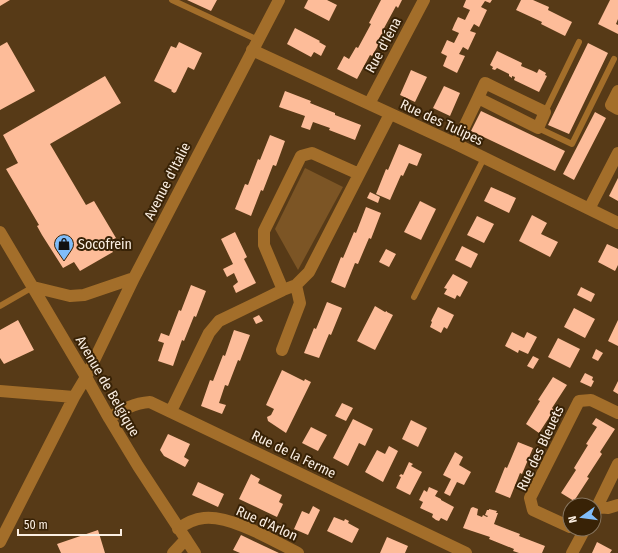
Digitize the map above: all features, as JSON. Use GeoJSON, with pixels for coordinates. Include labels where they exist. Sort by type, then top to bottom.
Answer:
{"type":"FeatureCollection","features":[{"type":"Feature","properties":{"kind":"street","name":"Avenue d'Italie"},"geometry":{"type":"LineString","coordinates":[[0,542],[74,397],[86,378],[134,278],[279,0]]}},
{"type":"Feature","properties":{"kind":"street","name":"Rue d'Iéna"},"geometry":{"type":"LineString","coordinates":[[369,104],[424,0]]}},
{"type":"Feature","properties":{"kind":"street","name":"Rue des Tulipes"},"geometry":{"type":"LineString","coordinates":[[255,45],[369,104],[456,144],[618,223]]}},
{"type":"Feature","properties":{"kind":"street"},"geometry":{"type":"LineString","coordinates":[[456,144],[485,83],[545,112],[538,128],[478,98]]}},
{"type":"Feature","properties":{"kind":"street"},"geometry":{"type":"LineString","coordinates":[[618,91],[611,105],[618,109]]}},
{"type":"Feature","properties":{"kind":"street"},"geometry":{"type":"LineString","coordinates":[[171,411],[209,333],[219,321],[296,285],[309,272],[390,114]]}},
{"type":"Feature","properties":{"kind":"street"},"geometry":{"type":"LineString","coordinates":[[283,290],[264,245],[264,232],[301,156],[312,153],[359,174]]}},
{"type":"Feature","properties":{"kind":"street"},"geometry":{"type":"LineString","coordinates":[[589,209],[618,153]]}},
{"type":"Feature","properties":{"kind":"street","name":"Avenue de Belgique"},"geometry":{"type":"LineString","coordinates":[[0,232],[109,418],[195,553]]}},
{"type":"Feature","properties":{"kind":"street"},"geometry":{"type":"LineString","coordinates":[[32,287],[70,296],[84,295],[134,278]]}},
{"type":"Feature","properties":{"kind":"street"},"geometry":{"type":"LineString","coordinates":[[282,350],[300,303],[296,285]]}},
{"type":"Feature","properties":{"kind":"street"},"geometry":{"type":"LineString","coordinates":[[0,391],[74,397]]}},
{"type":"Feature","properties":{"kind":"street","name":"Rue des Bleuets"},"geometry":{"type":"LineString","coordinates":[[562,523],[534,510],[530,498],[579,401],[591,400],[618,413]]}},
{"type":"Feature","properties":{"kind":"street","name":"Rue de la Ferme"},"geometry":{"type":"LineString","coordinates":[[109,418],[124,409],[139,403],[150,402],[466,553]]}},
{"type":"Feature","properties":{"kind":"street"},"geometry":{"type":"LineString","coordinates":[[602,497],[618,464]]}},
{"type":"Feature","properties":{"kind":"street"},"geometry":{"type":"LineString","coordinates":[[602,509],[618,505]]}},
{"type":"Feature","properties":{"kind":"street","name":"Rue d'Arlon"},"geometry":{"type":"LineString","coordinates":[[178,528],[188,522],[203,518],[215,518],[232,522],[298,553]]}},
{"type":"Feature","properties":{"kind":"street"},"geometry":{"type":"LineString","coordinates":[[572,553],[578,537]]}},
{"type":"Feature","properties":{"kind":"street"},"geometry":{"type":"LineString","coordinates":[[173,553],[186,539]]}},
{"type":"Feature","properties":{"kind":"lane"},"geometry":{"type":"LineString","coordinates":[[172,0],[255,45]]}},
{"type":"Feature","properties":{"kind":"lane"},"geometry":{"type":"LineString","coordinates":[[545,112],[579,42]]}},
{"type":"Feature","properties":{"kind":"lane"},"geometry":{"type":"LineString","coordinates":[[538,128],[572,144],[614,59]]}},
{"type":"Feature","properties":{"kind":"lane"},"geometry":{"type":"LineString","coordinates":[[414,297],[484,158]]}},
{"type":"Feature","properties":{"kind":"lane"},"geometry":{"type":"LineString","coordinates":[[0,306],[32,287]]}},
{"type":"Feature","properties":{"kind":"shaded area"},"geometry":{"type":"Polygon","coordinates":[[[305,168],[343,187],[298,270],[275,229],[305,168]]]}},
{"type":"Feature","properties":{"kind":"building"},"geometry":{"type":"Polygon","coordinates":[[[0,0],[10,0],[0,6],[0,0]]]}},
{"type":"Feature","properties":{"kind":"building"},"geometry":{"type":"Polygon","coordinates":[[[187,0],[217,0],[211,11],[187,0]]]}},
{"type":"Feature","properties":{"kind":"building"},"geometry":{"type":"Polygon","coordinates":[[[308,0],[327,0],[337,5],[329,21],[304,8],[308,0]]]}},
{"type":"Feature","properties":{"kind":"building"},"geometry":{"type":"Polygon","coordinates":[[[381,0],[402,0],[398,8],[396,6],[383,30],[385,31],[379,44],[372,56],[370,55],[357,79],[337,69],[344,56],[349,59],[356,47],[358,48],[371,24],[369,23],[381,0]]]}},
{"type":"Feature","properties":{"kind":"building"},"geometry":{"type":"Polygon","coordinates":[[[466,0],[492,0],[490,3],[485,1],[481,7],[487,10],[479,27],[474,24],[470,31],[476,33],[468,50],[463,47],[459,54],[465,56],[457,73],[443,66],[447,56],[441,53],[447,40],[454,43],[459,33],[452,30],[458,17],[465,20],[470,10],[463,7],[466,0]]]}},
{"type":"Feature","properties":{"kind":"building"},"geometry":{"type":"Polygon","coordinates":[[[521,0],[533,0],[549,7],[548,10],[572,22],[565,36],[541,24],[542,22],[516,10],[521,0]]]}},
{"type":"Feature","properties":{"kind":"building"},"geometry":{"type":"Polygon","coordinates":[[[610,0],[618,0],[618,19],[616,24],[618,25],[618,34],[598,24],[610,0]]]}},
{"type":"Feature","properties":{"kind":"building"},"geometry":{"type":"Polygon","coordinates":[[[295,28],[320,41],[319,42],[326,46],[321,56],[314,52],[311,57],[287,44],[295,28]]]}},
{"type":"Feature","properties":{"kind":"building"},"geometry":{"type":"Polygon","coordinates":[[[7,42],[35,91],[0,110],[0,46],[7,42]]]}},
{"type":"Feature","properties":{"kind":"building"},"geometry":{"type":"Polygon","coordinates":[[[179,42],[202,53],[194,70],[188,67],[176,92],[174,93],[171,91],[172,90],[154,81],[171,46],[176,48],[179,42]]]}},
{"type":"Feature","properties":{"kind":"building"},"geometry":{"type":"Polygon","coordinates":[[[588,43],[608,53],[569,134],[548,125],[588,43]]]}},
{"type":"Feature","properties":{"kind":"building"},"geometry":{"type":"Polygon","coordinates":[[[497,51],[522,63],[521,66],[537,73],[539,69],[546,73],[545,75],[547,76],[539,92],[514,80],[515,77],[512,76],[512,78],[509,74],[497,68],[495,70],[492,69],[493,67],[490,65],[497,51]]]}},
{"type":"Feature","properties":{"kind":"building"},"geometry":{"type":"Polygon","coordinates":[[[411,70],[427,77],[415,102],[400,95],[411,70]]]}},
{"type":"Feature","properties":{"kind":"building"},"geometry":{"type":"Polygon","coordinates":[[[105,76],[121,103],[50,144],[86,205],[94,201],[116,238],[107,243],[113,252],[80,271],[74,262],[63,268],[42,235],[37,226],[39,225],[6,169],[18,163],[3,135],[105,76]]]}},
{"type":"Feature","properties":{"kind":"building"},"geometry":{"type":"Polygon","coordinates":[[[444,86],[460,93],[450,116],[433,108],[444,86]]]}},
{"type":"Feature","properties":{"kind":"building"},"geometry":{"type":"Polygon","coordinates":[[[285,91],[311,101],[310,103],[335,113],[335,115],[361,125],[355,140],[313,122],[310,130],[301,127],[305,116],[279,107],[285,91]]]}},
{"type":"Feature","properties":{"kind":"building"},"geometry":{"type":"Polygon","coordinates":[[[481,111],[565,151],[555,171],[471,131],[481,111]]]}},
{"type":"Feature","properties":{"kind":"building"},"geometry":{"type":"Polygon","coordinates":[[[595,112],[606,118],[574,180],[563,174],[595,112]]]}},
{"type":"Feature","properties":{"kind":"building"},"geometry":{"type":"Polygon","coordinates":[[[270,135],[285,141],[276,166],[273,165],[251,216],[235,209],[245,184],[248,185],[258,159],[260,160],[270,135]]]}},
{"type":"Feature","properties":{"kind":"building"},"geometry":{"type":"Polygon","coordinates":[[[399,144],[422,154],[417,166],[409,163],[403,176],[401,175],[390,200],[376,194],[386,169],[388,170],[399,144]]]}},
{"type":"Feature","properties":{"kind":"building"},"geometry":{"type":"Polygon","coordinates":[[[618,178],[618,201],[609,196],[618,178]]]}},
{"type":"Feature","properties":{"kind":"building"},"geometry":{"type":"Polygon","coordinates":[[[491,187],[516,198],[509,213],[484,201],[491,187]]]}},
{"type":"Feature","properties":{"kind":"building"},"geometry":{"type":"Polygon","coordinates":[[[370,192],[380,197],[378,203],[367,198],[370,192]]]}},
{"type":"Feature","properties":{"kind":"building"},"geometry":{"type":"Polygon","coordinates":[[[420,201],[436,209],[421,240],[404,232],[420,201]]]}},
{"type":"Feature","properties":{"kind":"building"},"geometry":{"type":"Polygon","coordinates":[[[366,207],[381,213],[371,239],[369,238],[358,264],[355,263],[345,288],[331,282],[341,257],[343,258],[354,232],[356,233],[366,207]]]}},
{"type":"Feature","properties":{"kind":"building"},"geometry":{"type":"Polygon","coordinates":[[[532,215],[547,223],[541,234],[558,242],[550,257],[519,241],[532,215]]]}},
{"type":"Feature","properties":{"kind":"building"},"geometry":{"type":"Polygon","coordinates":[[[477,216],[494,224],[484,243],[467,235],[477,216]]]}},
{"type":"Feature","properties":{"kind":"building"},"geometry":{"type":"Polygon","coordinates":[[[235,232],[247,257],[244,259],[256,283],[236,293],[233,286],[238,282],[234,273],[227,277],[223,269],[233,264],[221,239],[235,232]]]}},
{"type":"Feature","properties":{"kind":"building"},"geometry":{"type":"Polygon","coordinates":[[[607,244],[618,249],[618,265],[615,271],[598,262],[607,244]]]}},
{"type":"Feature","properties":{"kind":"building"},"geometry":{"type":"Polygon","coordinates":[[[462,246],[478,254],[471,268],[455,260],[462,246]]]}},
{"type":"Feature","properties":{"kind":"building"},"geometry":{"type":"Polygon","coordinates":[[[386,249],[396,254],[389,267],[379,262],[386,249]]]}},
{"type":"Feature","properties":{"kind":"building"},"geometry":{"type":"Polygon","coordinates":[[[453,274],[468,282],[460,297],[457,295],[455,299],[444,294],[447,289],[444,288],[453,274]]]}},
{"type":"Feature","properties":{"kind":"building"},"geometry":{"type":"Polygon","coordinates":[[[191,285],[206,291],[196,317],[194,316],[184,341],[182,340],[173,366],[158,361],[164,343],[158,341],[161,333],[169,336],[191,285]]]}},
{"type":"Feature","properties":{"kind":"building"},"geometry":{"type":"Polygon","coordinates":[[[581,287],[595,294],[591,302],[577,295],[581,287]]]}},
{"type":"Feature","properties":{"kind":"building"},"geometry":{"type":"Polygon","coordinates":[[[327,302],[342,308],[331,335],[329,334],[319,358],[304,353],[327,302]]]}},
{"type":"Feature","properties":{"kind":"building"},"geometry":{"type":"Polygon","coordinates":[[[375,306],[393,315],[375,350],[357,341],[375,306]]]}},
{"type":"Feature","properties":{"kind":"building"},"geometry":{"type":"Polygon","coordinates":[[[438,307],[454,315],[447,329],[444,327],[441,333],[430,327],[431,321],[438,307]]]}},
{"type":"Feature","properties":{"kind":"building"},"geometry":{"type":"Polygon","coordinates":[[[574,308],[595,319],[585,338],[564,327],[574,308]]]}},
{"type":"Feature","properties":{"kind":"building"},"geometry":{"type":"Polygon","coordinates":[[[259,315],[263,321],[256,324],[253,318],[259,315]]]}},
{"type":"Feature","properties":{"kind":"building"},"geometry":{"type":"Polygon","coordinates":[[[18,320],[34,350],[4,364],[0,358],[0,330],[18,320]]]}},
{"type":"Feature","properties":{"kind":"building"},"geometry":{"type":"Polygon","coordinates":[[[618,320],[618,346],[608,341],[618,320]]]}},
{"type":"Feature","properties":{"kind":"building"},"geometry":{"type":"Polygon","coordinates":[[[234,330],[250,335],[228,386],[225,385],[219,403],[226,405],[222,414],[201,406],[210,380],[213,381],[223,355],[225,356],[234,330]]]}},
{"type":"Feature","properties":{"kind":"building"},"geometry":{"type":"Polygon","coordinates":[[[512,332],[524,338],[527,332],[537,337],[528,354],[519,350],[518,353],[505,346],[512,332]]]}},
{"type":"Feature","properties":{"kind":"building"},"geometry":{"type":"Polygon","coordinates":[[[558,338],[580,349],[570,368],[548,357],[558,338]]]}},
{"type":"Feature","properties":{"kind":"building"},"geometry":{"type":"Polygon","coordinates":[[[596,349],[603,353],[598,361],[592,358],[596,349]]]}},
{"type":"Feature","properties":{"kind":"building"},"geometry":{"type":"Polygon","coordinates":[[[533,356],[539,359],[533,369],[527,366],[533,356]]]}},
{"type":"Feature","properties":{"kind":"building"},"geometry":{"type":"Polygon","coordinates":[[[282,370],[304,381],[305,379],[311,382],[286,433],[268,421],[267,417],[271,415],[274,409],[266,405],[282,370]]]}},
{"type":"Feature","properties":{"kind":"building"},"geometry":{"type":"Polygon","coordinates":[[[585,373],[593,377],[592,380],[594,381],[591,387],[580,382],[585,373]]]}},
{"type":"Feature","properties":{"kind":"building"},"geometry":{"type":"Polygon","coordinates":[[[553,377],[567,385],[552,408],[554,410],[539,433],[526,424],[540,401],[538,400],[553,377]]]}},
{"type":"Feature","properties":{"kind":"building"},"geometry":{"type":"Polygon","coordinates":[[[618,381],[618,394],[613,391],[618,381]]]}},
{"type":"Feature","properties":{"kind":"building"},"geometry":{"type":"Polygon","coordinates":[[[342,403],[353,408],[346,421],[335,416],[342,403]]]}},
{"type":"Feature","properties":{"kind":"building"},"geometry":{"type":"Polygon","coordinates":[[[596,418],[615,429],[600,452],[602,454],[587,477],[589,478],[577,497],[568,497],[561,493],[576,470],[574,468],[588,445],[586,444],[597,427],[592,424],[596,418]]]}},
{"type":"Feature","properties":{"kind":"building"},"geometry":{"type":"Polygon","coordinates":[[[353,419],[373,429],[365,446],[359,443],[348,466],[333,458],[353,419]]]}},
{"type":"Feature","properties":{"kind":"building"},"geometry":{"type":"Polygon","coordinates":[[[411,420],[427,428],[418,447],[402,439],[411,420]]]}},
{"type":"Feature","properties":{"kind":"building"},"geometry":{"type":"Polygon","coordinates":[[[311,427],[327,435],[318,451],[302,443],[311,427]]]}},
{"type":"Feature","properties":{"kind":"building"},"geometry":{"type":"Polygon","coordinates":[[[168,434],[190,444],[184,457],[189,460],[185,467],[164,456],[160,450],[168,434]]]}},
{"type":"Feature","properties":{"kind":"building"},"geometry":{"type":"Polygon","coordinates":[[[518,442],[533,448],[522,474],[520,473],[510,498],[495,492],[505,467],[507,468],[518,442]]]}},
{"type":"Feature","properties":{"kind":"building"},"geometry":{"type":"Polygon","coordinates":[[[389,446],[398,451],[383,482],[365,472],[377,450],[385,454],[389,446]]]}},
{"type":"Feature","properties":{"kind":"building"},"geometry":{"type":"Polygon","coordinates":[[[455,452],[463,457],[459,465],[471,472],[464,485],[457,482],[450,496],[444,493],[451,479],[443,475],[455,452]]]}},
{"type":"Feature","properties":{"kind":"building"},"geometry":{"type":"Polygon","coordinates":[[[409,462],[413,464],[411,466],[422,472],[410,495],[396,488],[401,477],[399,476],[401,474],[403,475],[409,462]]]}},
{"type":"Feature","properties":{"kind":"building"},"geometry":{"type":"Polygon","coordinates":[[[251,474],[260,479],[258,483],[282,495],[279,502],[283,504],[277,517],[239,499],[251,474]]]}},
{"type":"Feature","properties":{"kind":"building"},"geometry":{"type":"Polygon","coordinates":[[[198,482],[224,494],[218,507],[192,495],[198,482]]]}},
{"type":"Feature","properties":{"kind":"building"},"geometry":{"type":"Polygon","coordinates":[[[429,487],[438,491],[435,496],[454,507],[447,521],[441,518],[439,521],[436,520],[432,517],[433,514],[420,508],[423,502],[419,500],[424,490],[427,492],[429,487]]]}},
{"type":"Feature","properties":{"kind":"building"},"geometry":{"type":"Polygon","coordinates":[[[313,506],[320,510],[308,535],[294,529],[302,511],[309,514],[313,506]]]}},
{"type":"Feature","properties":{"kind":"building"},"geometry":{"type":"Polygon","coordinates":[[[473,507],[478,509],[477,515],[482,517],[483,515],[488,516],[485,515],[489,509],[497,511],[496,513],[498,513],[494,524],[545,546],[542,553],[519,553],[513,551],[514,549],[489,539],[490,537],[463,528],[471,508],[473,507]]]}},
{"type":"Feature","properties":{"kind":"building"},"geometry":{"type":"Polygon","coordinates":[[[334,517],[344,521],[345,519],[349,521],[348,523],[359,529],[352,543],[327,531],[334,517]]]}},
{"type":"Feature","properties":{"kind":"building"},"geometry":{"type":"Polygon","coordinates":[[[98,530],[105,553],[61,553],[57,544],[98,530]]]}},
{"type":"Feature","properties":{"kind":"building"},"geometry":{"type":"Polygon","coordinates":[[[241,535],[279,553],[240,553],[233,550],[241,535]]]}},
{"type":"Feature","properties":{"kind":"building"},"geometry":{"type":"Polygon","coordinates":[[[387,537],[408,546],[405,553],[380,553],[387,537]]]}},
{"type":"Feature","properties":{"kind":"building"},"geometry":{"type":"Polygon","coordinates":[[[597,542],[612,550],[610,553],[592,553],[597,542]]]}},
{"type":"Feature","properties":{"kind":"place","name":"Socofrein"},"geometry":{"type":"Point","coordinates":[64,261]}}]}
